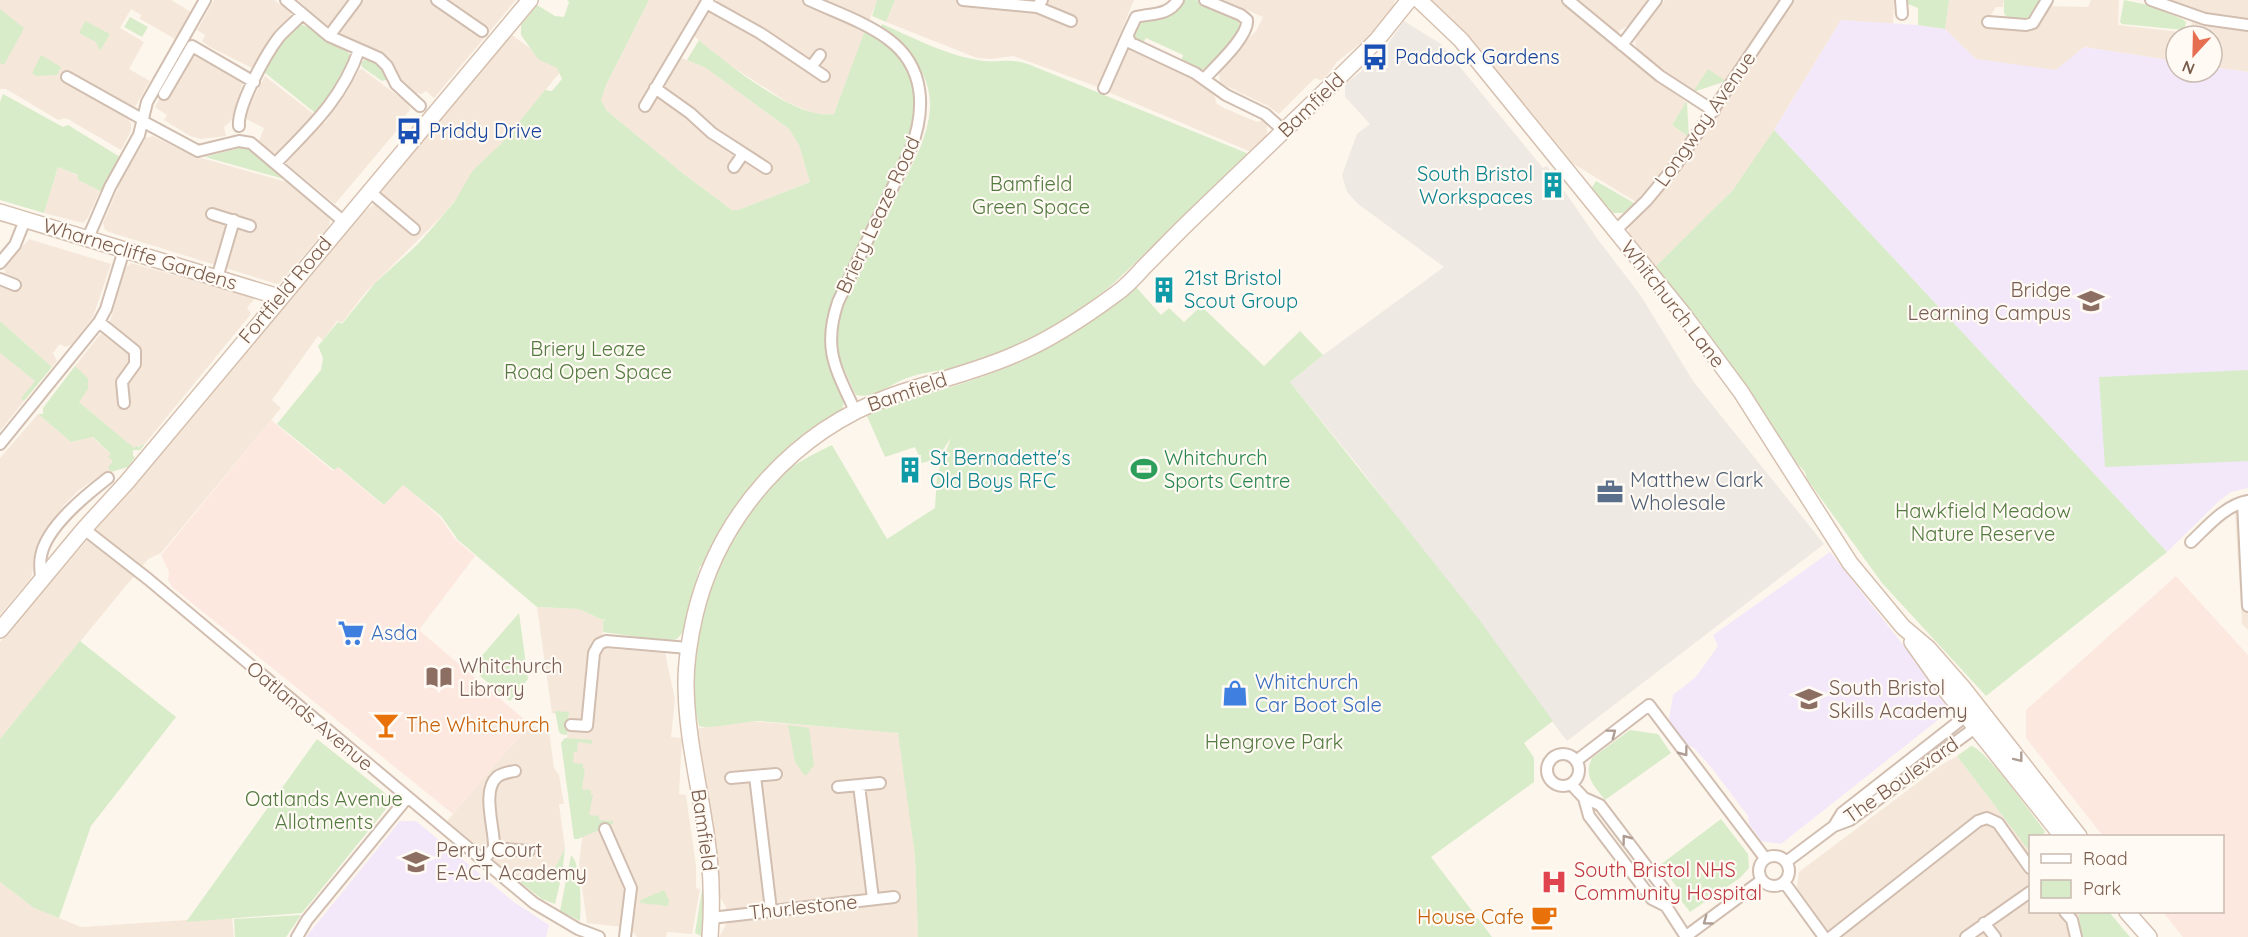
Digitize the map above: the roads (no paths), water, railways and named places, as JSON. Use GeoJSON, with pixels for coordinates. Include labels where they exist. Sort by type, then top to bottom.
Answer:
{"type":"FeatureCollection","features":[{"type":"Feature","properties":{"kind":"street"},"geometry":{"type":"LineString","coordinates":[[88,238],[110,187],[133,146],[147,102],[205,0]]}},
{"type":"Feature","properties":{"kind":"street"},"geometry":{"type":"LineString","coordinates":[[286,0],[329,36],[379,58],[387,66],[396,84],[420,106]]}},
{"type":"Feature","properties":{"kind":"street"},"geometry":{"type":"LineString","coordinates":[[329,36],[356,0]]}},
{"type":"Feature","properties":{"kind":"street"},"geometry":{"type":"LineString","coordinates":[[437,0],[482,31]]}},
{"type":"Feature","properties":{"kind":"street","name":"Fortfield Road"},"geometry":{"type":"LineString","coordinates":[[0,630],[84,529],[127,482],[279,297],[530,0]]}},
{"type":"Feature","properties":{"kind":"street","name":"Briery Leaze Road"},"geometry":{"type":"LineString","coordinates":[[809,0],[889,39],[912,68],[921,99],[918,130],[910,151],[831,321],[832,361],[855,411]]}},
{"type":"Feature","properties":{"kind":"street"},"geometry":{"type":"LineString","coordinates":[[963,0],[1040,3],[1071,21]]}},
{"type":"Feature","properties":{"kind":"street"},"geometry":{"type":"LineString","coordinates":[[1104,88],[1136,17],[1163,13],[1172,9],[1178,0]]}},
{"type":"Feature","properties":{"kind":"street"},"geometry":{"type":"LineString","coordinates":[[1204,78],[1240,38],[1247,25],[1247,20],[1241,15],[1205,0]]}},
{"type":"Feature","properties":{"kind":"street","name":"Bamfield"},"geometry":{"type":"LineString","coordinates":[[710,937],[709,854],[687,708],[688,648],[705,581],[714,558],[739,515],[780,465],[821,432],[855,411],[891,396],[1012,356],[1058,332],[1122,290],[1377,40],[1409,0]]}},
{"type":"Feature","properties":{"kind":"street","name":"Whitchurch Lane"},"geometry":{"type":"LineString","coordinates":[[1419,0],[1461,39],[1684,315],[1741,393],[1842,552],[1903,627],[1916,649],[2060,835]]}},
{"type":"Feature","properties":{"kind":"street"},"geometry":{"type":"LineString","coordinates":[[1568,0],[1660,76],[1714,111]]}},
{"type":"Feature","properties":{"kind":"street"},"geometry":{"type":"LineString","coordinates":[[1622,45],[1656,0]]}},
{"type":"Feature","properties":{"kind":"street","name":"Longway Avenue"},"geometry":{"type":"LineString","coordinates":[[1615,231],[1646,201],[1671,172],[1787,0]]}},
{"type":"Feature","properties":{"kind":"street"},"geometry":{"type":"LineString","coordinates":[[1901,0],[1902,14]]}},
{"type":"Feature","properties":{"kind":"street"},"geometry":{"type":"LineString","coordinates":[[1988,22],[2026,25],[2033,23],[2047,0]]}},
{"type":"Feature","properties":{"kind":"street"},"geometry":{"type":"LineString","coordinates":[[2151,0],[2205,19],[2248,25]]}},
{"type":"Feature","properties":{"kind":"street"},"geometry":{"type":"LineString","coordinates":[[645,106],[707,1],[824,76]]}},
{"type":"Feature","properties":{"kind":"street"},"geometry":{"type":"LineString","coordinates":[[239,126],[241,108],[278,38],[302,14]]}},
{"type":"Feature","properties":{"kind":"street"},"geometry":{"type":"LineString","coordinates":[[164,94],[198,35]]}},
{"type":"Feature","properties":{"kind":"street"},"geometry":{"type":"LineString","coordinates":[[1127,36],[1139,48],[1204,78],[1226,95],[1266,114],[1284,131]]}},
{"type":"Feature","properties":{"kind":"street"},"geometry":{"type":"LineString","coordinates":[[192,45],[254,82]]}},
{"type":"Feature","properties":{"kind":"street"},"geometry":{"type":"LineString","coordinates":[[276,163],[321,118],[347,80],[359,50]]}},
{"type":"Feature","properties":{"kind":"street"},"geometry":{"type":"LineString","coordinates":[[811,67],[820,55]]}},
{"type":"Feature","properties":{"kind":"street"},"geometry":{"type":"LineString","coordinates":[[67,77],[198,151],[239,141],[248,142],[343,221]]}},
{"type":"Feature","properties":{"kind":"street"},"geometry":{"type":"LineString","coordinates":[[655,88],[690,113],[712,133],[766,168]]}},
{"type":"Feature","properties":{"kind":"street"},"geometry":{"type":"LineString","coordinates":[[734,167],[742,154]]}},
{"type":"Feature","properties":{"kind":"street"},"geometry":{"type":"LineString","coordinates":[[369,191],[414,229]]}},
{"type":"Feature","properties":{"kind":"street","name":"Wharnecliffe Gardens"},"geometry":{"type":"LineString","coordinates":[[0,212],[279,297]]}},
{"type":"Feature","properties":{"kind":"street"},"geometry":{"type":"LineString","coordinates":[[212,214],[250,226]]}},
{"type":"Feature","properties":{"kind":"street"},"geometry":{"type":"LineString","coordinates":[[0,263],[15,244],[25,220]]}},
{"type":"Feature","properties":{"kind":"street"},"geometry":{"type":"LineString","coordinates":[[217,278],[234,220]]}},
{"type":"Feature","properties":{"kind":"street"},"geometry":{"type":"LineString","coordinates":[[0,444],[99,322],[106,309],[124,250]]}},
{"type":"Feature","properties":{"kind":"street"},"geometry":{"type":"LineString","coordinates":[[0,279],[15,285]]}},
{"type":"Feature","properties":{"kind":"street"},"geometry":{"type":"LineString","coordinates":[[99,322],[135,351],[135,364],[122,382],[124,403]]}},
{"type":"Feature","properties":{"kind":"street"},"geometry":{"type":"LineString","coordinates":[[41,580],[41,555],[49,538],[61,520],[108,477]]}},
{"type":"Feature","properties":{"kind":"street"},"geometry":{"type":"LineString","coordinates":[[86,495],[96,502]]}},
{"type":"Feature","properties":{"kind":"street"},"geometry":{"type":"LineString","coordinates":[[2191,542],[2218,517],[2235,505],[2246,502],[2248,606]]}},
{"type":"Feature","properties":{"kind":"street","name":"Oatlands Avenue"},"geometry":{"type":"LineString","coordinates":[[84,529],[148,579],[534,903],[578,929],[599,937]]}},
{"type":"Feature","properties":{"kind":"street","name":"Whitchurch Lane"},"geometry":{"type":"LineString","coordinates":[[1903,627],[1928,648],[1983,712],[2077,835]]}},
{"type":"Feature","properties":{"kind":"street"},"geometry":{"type":"LineString","coordinates":[[571,726],[587,726],[594,653],[599,644],[606,641],[688,648]]}},
{"type":"Feature","properties":{"kind":"street"},"geometry":{"type":"LineString","coordinates":[[1576,760],[1648,705],[1765,858]]}},
{"type":"Feature","properties":{"kind":"street","name":"The Boulevard"},"geometry":{"type":"LineString","coordinates":[[1786,862],[1834,826],[1850,820],[1983,712]]}},
{"type":"Feature","properties":{"kind":"street"},"geometry":{"type":"LineString","coordinates":[[1551,753],[1566,755],[1576,760],[1579,772],[1571,784],[1562,786],[1550,779],[1548,765],[1551,753]]}},
{"type":"Feature","properties":{"kind":"street"},"geometry":{"type":"LineString","coordinates":[[483,860],[494,848],[489,794],[491,784],[499,776],[515,771]]}},
{"type":"Feature","properties":{"kind":"street"},"geometry":{"type":"LineString","coordinates":[[731,778],[776,774]]}},
{"type":"Feature","properties":{"kind":"street"},"geometry":{"type":"LineString","coordinates":[[755,776],[771,910]]}},
{"type":"Feature","properties":{"kind":"street"},"geometry":{"type":"LineString","coordinates":[[838,787],[879,783]]}},
{"type":"Feature","properties":{"kind":"street"},"geometry":{"type":"LineString","coordinates":[[1571,784],[1584,798],[1600,805],[1612,820],[1663,888],[1666,906],[1686,937],[1762,880]]}},
{"type":"Feature","properties":{"kind":"street"},"geometry":{"type":"LineString","coordinates":[[859,785],[873,899]]}},
{"type":"Feature","properties":{"kind":"street"},"geometry":{"type":"LineString","coordinates":[[297,937],[306,920],[407,798]]}},
{"type":"Feature","properties":{"kind":"street"},"geometry":{"type":"LineString","coordinates":[[1584,798],[1589,816],[1629,870],[1652,899],[1666,906]]}},
{"type":"Feature","properties":{"kind":"street"},"geometry":{"type":"LineString","coordinates":[[1784,882],[1831,937],[1978,821],[1986,818],[1998,823],[2029,865]]}},
{"type":"Feature","properties":{"kind":"street"},"geometry":{"type":"LineString","coordinates":[[605,829],[631,888],[625,937]]}},
{"type":"Feature","properties":{"kind":"street"},"geometry":{"type":"LineString","coordinates":[[494,848],[516,852],[529,851]]}},
{"type":"Feature","properties":{"kind":"street"},"geometry":{"type":"LineString","coordinates":[[516,852],[518,865]]}},
{"type":"Feature","properties":{"kind":"street"},"geometry":{"type":"LineString","coordinates":[[1780,857],[1786,862],[1788,875],[1784,882],[1769,885],[1762,880],[1759,872],[1760,865],[1765,858],[1780,857]]}},
{"type":"Feature","properties":{"kind":"street"},"geometry":{"type":"LineString","coordinates":[[1966,937],[2029,893]]}},
{"type":"Feature","properties":{"kind":"street","name":"Thurlestone"},"geometry":{"type":"LineString","coordinates":[[711,918],[894,897]]}},
{"type":"Feature","properties":{"kind":"street"},"geometry":{"type":"LineString","coordinates":[[2066,913],[2072,920],[2076,937]]}},
{"type":"Feature","properties":{"kind":"street"},"geometry":{"type":"LineString","coordinates":[[2128,913],[2149,937]]}},
{"type":"Feature","properties":{"kind":"street"},"geometry":{"type":"LineString","coordinates":[[1984,923],[1995,937]]}},
{"type":"Feature","properties":{"kind":"place","name":"Paddock Gardens"},"geometry":{"type":"Point","coordinates":[1375,57]}},
{"type":"Feature","properties":{"kind":"place","name":"Priddy Drive"},"geometry":{"type":"Point","coordinates":[409,131]}},
{"type":"Feature","properties":{"kind":"place","name":"South Bristol Workspaces"},"geometry":{"type":"Point","coordinates":[1553,185]}},
{"type":"Feature","properties":{"kind":"place","name":"21st Bristol Scout Group"},"geometry":{"type":"Point","coordinates":[1164,290]}},
{"type":"Feature","properties":{"kind":"place","name":"Bridge Learning Campus"},"geometry":{"type":"Point","coordinates":[2091,301]}},
{"type":"Feature","properties":{"kind":"place","name":"Whitchurch Sports Centre"},"geometry":{"type":"Point","coordinates":[1144,469]}},
{"type":"Feature","properties":{"kind":"place","name":"St Bernadette's Old Boys RFC"},"geometry":{"type":"Point","coordinates":[910,470]}},
{"type":"Feature","properties":{"kind":"place","name":"Matthew Clark Wholesale"},"geometry":{"type":"Point","coordinates":[1610,492]}},
{"type":"Feature","properties":{"kind":"place","name":"Asda"},"geometry":{"type":"Point","coordinates":[351,633]}},
{"type":"Feature","properties":{"kind":"place","name":"Whitchurch Library"},"geometry":{"type":"Point","coordinates":[439,677]}},
{"type":"Feature","properties":{"kind":"place","name":"Whitchurch Car Boot Sale"},"geometry":{"type":"Point","coordinates":[1235,693]}},
{"type":"Feature","properties":{"kind":"place","name":"South Bristol Skills Academy"},"geometry":{"type":"Point","coordinates":[1809,699]}},
{"type":"Feature","properties":{"kind":"place","name":"The Whitchurch"},"geometry":{"type":"Point","coordinates":[386,725]}},
{"type":"Feature","properties":{"kind":"place","name":"Perry Court E-ACT Academy"},"geometry":{"type":"Point","coordinates":[416,862]}},
{"type":"Feature","properties":{"kind":"place","name":"South Bristol NHS Community Hospital"},"geometry":{"type":"Point","coordinates":[1554,882]}},
{"type":"Feature","properties":{"kind":"place","name":"House Cafe"},"geometry":{"type":"Point","coordinates":[1544,917]}},
{"type":"Feature","properties":{"kind":"park label","name":"Bamfield Green Space"},"geometry":{"type":"Point","coordinates":[1031,196]}},
{"type":"Feature","properties":{"kind":"park label","name":"Briery Leaze Road Open Space"},"geometry":{"type":"Point","coordinates":[588,360]}},
{"type":"Feature","properties":{"kind":"park label","name":"Hawkfield Meadow Nature Reserve"},"geometry":{"type":"Point","coordinates":[1983,522]}},
{"type":"Feature","properties":{"kind":"park label","name":"Hengrove Park"},"geometry":{"type":"Point","coordinates":[1274,742]}},
{"type":"Feature","properties":{"kind":"park label","name":"Oatlands Avenue Allotments"},"geometry":{"type":"Point","coordinates":[324,810]}}]}
